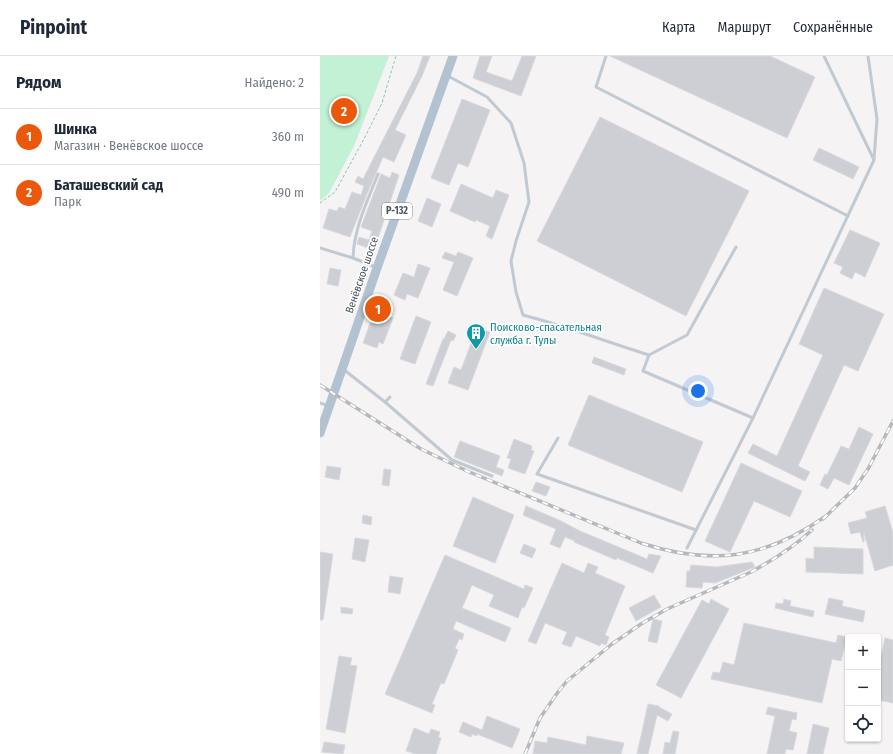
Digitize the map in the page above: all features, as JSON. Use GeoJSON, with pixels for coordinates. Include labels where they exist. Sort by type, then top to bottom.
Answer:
{"type":"FeatureCollection","features":[{"type":"Feature","properties":{"kind":"main road","name":"Венёвское шоссе"},"geometry":{"type":"LineString","coordinates":[[320,433],[324,404],[343,369],[377,268],[453,56]]}},
{"type":"Feature","properties":{"kind":"lane"},"geometry":{"type":"LineString","coordinates":[[606,56],[596,87],[848,216]]}},
{"type":"Feature","properties":{"kind":"lane"},"geometry":{"type":"LineString","coordinates":[[824,56],[874,160]]}},
{"type":"Feature","properties":{"kind":"lane"},"geometry":{"type":"LineString","coordinates":[[687,548],[753,418],[874,160],[877,118],[868,56]]}},
{"type":"Feature","properties":{"kind":"lane"},"geometry":{"type":"LineString","coordinates":[[446,75],[487,97],[511,123],[524,163],[529,202],[516,241],[511,262],[516,292],[523,315],[554,323],[649,355]]}},
{"type":"Feature","properties":{"kind":"lane"},"geometry":{"type":"LineString","coordinates":[[353,258],[356,232],[378,174]]}},
{"type":"Feature","properties":{"kind":"lane"},"geometry":{"type":"LineString","coordinates":[[736,247],[687,335],[649,355],[644,371],[753,418]]}},
{"type":"Feature","properties":{"kind":"lane"},"geometry":{"type":"LineString","coordinates":[[320,248],[353,258],[377,268]]}},
{"type":"Feature","properties":{"kind":"lane"},"geometry":{"type":"LineString","coordinates":[[343,369],[385,402],[452,460],[492,476]]}},
{"type":"Feature","properties":{"kind":"lane"},"geometry":{"type":"LineString","coordinates":[[385,402],[390,397]]}},
{"type":"Feature","properties":{"kind":"lane"},"geometry":{"type":"LineString","coordinates":[[558,438],[537,474],[696,530]]}},
{"type":"Feature","properties":{"kind":"path"},"geometry":{"type":"LineString","coordinates":[[320,203],[335,192],[364,139],[382,103],[396,56]]}},
{"type":"Feature","properties":{"kind":"green space"},"geometry":{"type":"Polygon","coordinates":[[[320,56],[389,56],[354,146],[329,193],[320,201],[320,56]]]}},
{"type":"Feature","properties":{"kind":"building"},"geometry":{"type":"Polygon","coordinates":[[[423,56],[430,56],[422,76],[395,130],[406,135],[394,162],[383,157],[350,237],[323,228],[329,209],[337,211],[339,207],[345,209],[352,192],[361,195],[364,186],[355,182],[358,176],[363,179],[417,73],[423,56]]]}},
{"type":"Feature","properties":{"kind":"building"},"geometry":{"type":"Polygon","coordinates":[[[480,56],[492,56],[486,72],[512,81],[522,56],[536,56],[521,96],[473,78],[480,56]]]}},
{"type":"Feature","properties":{"kind":"building"},"geometry":{"type":"Polygon","coordinates":[[[610,56],[770,56],[815,77],[787,138],[610,56]]]}},
{"type":"Feature","properties":{"kind":"building"},"geometry":{"type":"Polygon","coordinates":[[[462,99],[490,110],[468,167],[458,163],[449,185],[431,178],[462,99]]]}},
{"type":"Feature","properties":{"kind":"building"},"geometry":{"type":"Polygon","coordinates":[[[600,117],[749,191],[686,316],[537,241],[600,117]]]}},
{"type":"Feature","properties":{"kind":"building"},"geometry":{"type":"Polygon","coordinates":[[[819,148],[859,167],[853,179],[813,160],[819,148]]]}},
{"type":"Feature","properties":{"kind":"building"},"geometry":{"type":"Polygon","coordinates":[[[392,172],[399,175],[374,250],[357,244],[359,237],[369,240],[372,231],[361,227],[381,174],[390,178],[392,172]]]}},
{"type":"Feature","properties":{"kind":"building"},"geometry":{"type":"Polygon","coordinates":[[[461,184],[493,198],[496,190],[509,195],[492,239],[486,236],[490,226],[476,220],[475,222],[450,211],[461,184]]]}},
{"type":"Feature","properties":{"kind":"building"},"geometry":{"type":"Polygon","coordinates":[[[427,198],[441,204],[432,227],[418,221],[427,198]]]}},
{"type":"Feature","properties":{"kind":"building"},"geometry":{"type":"Polygon","coordinates":[[[850,230],[880,243],[865,277],[855,272],[852,279],[840,273],[843,267],[834,263],[850,230]]]}},
{"type":"Feature","properties":{"kind":"building"},"geometry":{"type":"Polygon","coordinates":[[[445,252],[456,256],[458,252],[473,258],[457,296],[443,290],[454,262],[442,258],[445,252]]]}},
{"type":"Feature","properties":{"kind":"building"},"geometry":{"type":"Polygon","coordinates":[[[418,264],[430,268],[418,298],[407,294],[405,300],[394,295],[403,273],[414,277],[418,264]]]}},
{"type":"Feature","properties":{"kind":"building"},"geometry":{"type":"Polygon","coordinates":[[[330,268],[341,270],[338,286],[327,284],[330,268]]]}},
{"type":"Feature","properties":{"kind":"building"},"geometry":{"type":"Polygon","coordinates":[[[824,288],[884,314],[858,371],[844,365],[798,466],[810,472],[805,481],[748,453],[753,444],[777,456],[823,355],[799,344],[824,288]]]}},
{"type":"Feature","properties":{"kind":"building"},"geometry":{"type":"Polygon","coordinates":[[[379,299],[385,301],[380,313],[393,318],[383,344],[379,342],[377,348],[363,343],[379,299]]]}},
{"type":"Feature","properties":{"kind":"building"},"geometry":{"type":"Polygon","coordinates":[[[416,316],[431,322],[415,364],[400,359],[416,316]]]}},
{"type":"Feature","properties":{"kind":"building","name":"Поисково-спасательная служба г. Тулы"},"geometry":{"type":"Polygon","coordinates":[[[477,328],[490,332],[468,390],[448,383],[454,367],[461,370],[477,328]]]}},
{"type":"Feature","properties":{"kind":"building"},"geometry":{"type":"Polygon","coordinates":[[[448,331],[456,335],[453,341],[451,340],[433,386],[426,384],[443,339],[448,331]]]}},
{"type":"Feature","properties":{"kind":"building"},"geometry":{"type":"Polygon","coordinates":[[[594,357],[626,369],[624,375],[592,363],[594,357]]]}},
{"type":"Feature","properties":{"kind":"building"},"geometry":{"type":"Polygon","coordinates":[[[589,395],[703,442],[682,492],[568,445],[589,395]]]}},
{"type":"Feature","properties":{"kind":"building"},"geometry":{"type":"Polygon","coordinates":[[[859,427],[873,434],[849,485],[834,478],[828,489],[820,485],[825,474],[827,475],[841,446],[849,449],[859,427]]]}},
{"type":"Feature","properties":{"kind":"building"},"geometry":{"type":"Polygon","coordinates":[[[514,439],[532,446],[531,450],[534,451],[525,474],[508,468],[511,459],[507,458],[514,439]]]}},
{"type":"Feature","properties":{"kind":"building"},"geometry":{"type":"Polygon","coordinates":[[[460,441],[500,456],[496,467],[504,470],[502,476],[454,457],[460,441]]]}},
{"type":"Feature","properties":{"kind":"building"},"geometry":{"type":"Polygon","coordinates":[[[741,463],[802,491],[790,517],[754,501],[730,552],[705,541],[741,463]]]}},
{"type":"Feature","properties":{"kind":"building"},"geometry":{"type":"Polygon","coordinates":[[[327,466],[341,468],[339,480],[325,477],[327,466]]]}},
{"type":"Feature","properties":{"kind":"building"},"geometry":{"type":"Polygon","coordinates":[[[384,469],[391,470],[389,486],[382,485],[384,469]]]}},
{"type":"Feature","properties":{"kind":"building"},"geometry":{"type":"Polygon","coordinates":[[[536,482],[550,487],[546,496],[532,491],[536,482]]]}},
{"type":"Feature","properties":{"kind":"building"},"geometry":{"type":"Polygon","coordinates":[[[473,497],[514,515],[495,563],[453,546],[473,497]]]}},
{"type":"Feature","properties":{"kind":"building"},"geometry":{"type":"Polygon","coordinates":[[[526,506],[580,531],[647,559],[649,554],[661,556],[653,573],[617,558],[616,560],[565,537],[560,548],[550,544],[556,529],[523,515],[526,506]]]}},
{"type":"Feature","properties":{"kind":"building"},"geometry":{"type":"Polygon","coordinates":[[[885,506],[893,533],[893,565],[875,571],[864,533],[863,542],[860,532],[851,534],[848,523],[867,518],[865,512],[885,506]]]}},
{"type":"Feature","properties":{"kind":"building"},"geometry":{"type":"Polygon","coordinates":[[[363,515],[372,517],[371,525],[362,523],[363,515]]]}},
{"type":"Feature","properties":{"kind":"building"},"geometry":{"type":"Polygon","coordinates":[[[355,538],[369,540],[365,562],[352,559],[355,538]]]}},
{"type":"Feature","properties":{"kind":"building"},"geometry":{"type":"Polygon","coordinates":[[[524,544],[536,549],[532,558],[520,553],[524,544]]]}},
{"type":"Feature","properties":{"kind":"building"},"geometry":{"type":"Polygon","coordinates":[[[814,547],[863,549],[863,574],[806,572],[806,558],[814,559],[814,547]]]}},
{"type":"Feature","properties":{"kind":"building"},"geometry":{"type":"Polygon","coordinates":[[[320,552],[333,554],[323,620],[320,620],[320,552]]]}},
{"type":"Feature","properties":{"kind":"building"},"geometry":{"type":"Polygon","coordinates":[[[445,555],[524,589],[525,585],[533,588],[524,608],[522,607],[518,618],[489,606],[494,595],[472,585],[462,608],[511,628],[505,642],[456,621],[453,629],[464,634],[462,640],[459,639],[455,648],[458,650],[444,684],[441,683],[432,704],[435,705],[432,713],[385,694],[445,555]]]}},
{"type":"Feature","properties":{"kind":"building"},"geometry":{"type":"Polygon","coordinates":[[[752,562],[755,567],[715,583],[703,582],[702,588],[686,587],[687,571],[690,571],[691,565],[716,567],[752,562]]]}},
{"type":"Feature","properties":{"kind":"building"},"geometry":{"type":"Polygon","coordinates":[[[562,563],[584,573],[588,563],[598,567],[595,573],[625,586],[605,635],[609,637],[606,645],[601,643],[600,646],[576,636],[571,647],[562,644],[567,632],[545,623],[536,644],[528,641],[562,563]]]}},
{"type":"Feature","properties":{"kind":"building"},"geometry":{"type":"Polygon","coordinates":[[[390,576],[403,578],[400,594],[388,592],[390,576]]]}},
{"type":"Feature","properties":{"kind":"building"},"geometry":{"type":"Polygon","coordinates":[[[654,595],[661,607],[636,621],[629,608],[654,595]]]}},
{"type":"Feature","properties":{"kind":"building"},"geometry":{"type":"Polygon","coordinates":[[[829,598],[843,601],[842,606],[865,611],[863,622],[825,614],[829,598]]]}},
{"type":"Feature","properties":{"kind":"building"},"geometry":{"type":"Polygon","coordinates":[[[711,599],[729,609],[681,698],[656,685],[702,600],[709,604],[711,599]]]}},
{"type":"Feature","properties":{"kind":"building"},"geometry":{"type":"Polygon","coordinates":[[[784,599],[791,601],[790,606],[814,611],[813,617],[775,608],[776,603],[783,604],[784,599]]]}},
{"type":"Feature","properties":{"kind":"building"},"geometry":{"type":"Polygon","coordinates":[[[341,607],[353,609],[352,614],[341,613],[341,607]]]}},
{"type":"Feature","properties":{"kind":"building"},"geometry":{"type":"Polygon","coordinates":[[[653,619],[662,621],[657,643],[648,641],[653,619]]]}},
{"type":"Feature","properties":{"kind":"building"},"geometry":{"type":"Polygon","coordinates":[[[744,623],[836,643],[838,635],[845,637],[845,645],[841,661],[832,659],[822,703],[711,679],[713,672],[720,673],[723,662],[734,665],[744,623]]]}},
{"type":"Feature","properties":{"kind":"building"},"geometry":{"type":"Polygon","coordinates":[[[885,638],[893,640],[893,703],[881,701],[881,657],[885,638]]]}},
{"type":"Feature","properties":{"kind":"building"},"geometry":{"type":"Polygon","coordinates":[[[339,656],[352,658],[350,665],[357,666],[345,733],[326,729],[339,656]]]}},
{"type":"Feature","properties":{"kind":"building"},"geometry":{"type":"Polygon","coordinates":[[[648,704],[659,706],[672,714],[668,721],[657,715],[648,754],[637,754],[648,704]]]}},
{"type":"Feature","properties":{"kind":"building"},"geometry":{"type":"Polygon","coordinates":[[[768,707],[797,713],[796,720],[792,719],[789,731],[797,733],[793,750],[786,749],[785,754],[767,754],[775,716],[766,714],[768,707]]]}},
{"type":"Feature","properties":{"kind":"building"},"geometry":{"type":"Polygon","coordinates":[[[487,716],[520,729],[512,748],[477,734],[477,736],[472,734],[471,737],[459,732],[463,722],[482,730],[487,716]]]}},
{"type":"Feature","properties":{"kind":"building"},"geometry":{"type":"Polygon","coordinates":[[[813,724],[829,728],[823,754],[807,754],[813,724]]]}},
{"type":"Feature","properties":{"kind":"building"},"geometry":{"type":"Polygon","coordinates":[[[414,728],[429,734],[431,729],[440,732],[438,737],[441,738],[436,754],[416,754],[406,751],[414,728]]]}},
{"type":"Feature","properties":{"kind":"building"},"geometry":{"type":"Polygon","coordinates":[[[673,731],[679,732],[675,754],[663,754],[665,742],[670,743],[673,731]]]}},
{"type":"Feature","properties":{"kind":"building"},"geometry":{"type":"Polygon","coordinates":[[[587,736],[624,743],[621,754],[533,754],[535,741],[547,743],[548,737],[586,745],[587,736]]]}},
{"type":"Feature","properties":{"kind":"building"},"geometry":{"type":"Polygon","coordinates":[[[324,742],[345,745],[343,754],[322,752],[324,742]]]}},
{"type":"Feature","properties":{"kind":"railway"},"geometry":{"type":"LineString","coordinates":[[320,385],[421,449],[467,471],[641,543],[667,550],[691,555],[715,556],[759,550],[781,542],[826,516]]}},
{"type":"Feature","properties":{"kind":"railway"},"geometry":{"type":"LineString","coordinates":[[823,519],[855,488],[868,469],[893,421]]}},
{"type":"Feature","properties":{"kind":"railway"},"geometry":{"type":"LineString","coordinates":[[525,754],[540,718],[558,692],[567,681],[612,644],[641,624],[667,609],[751,572],[791,548],[812,530]]}},
{"type":"Feature","properties":{"kind":"place","name":"Баташевский сад"},"geometry":{"type":"Point","coordinates":[344,111]}},
{"type":"Feature","properties":{"kind":"place","name":"Шинка"},"geometry":{"type":"Point","coordinates":[378,309]}},
{"type":"Feature","properties":{"kind":"place","name":"Поисково-спасательная служба г. Тулы"},"geometry":{"type":"Point","coordinates":[476,350]}}]}
